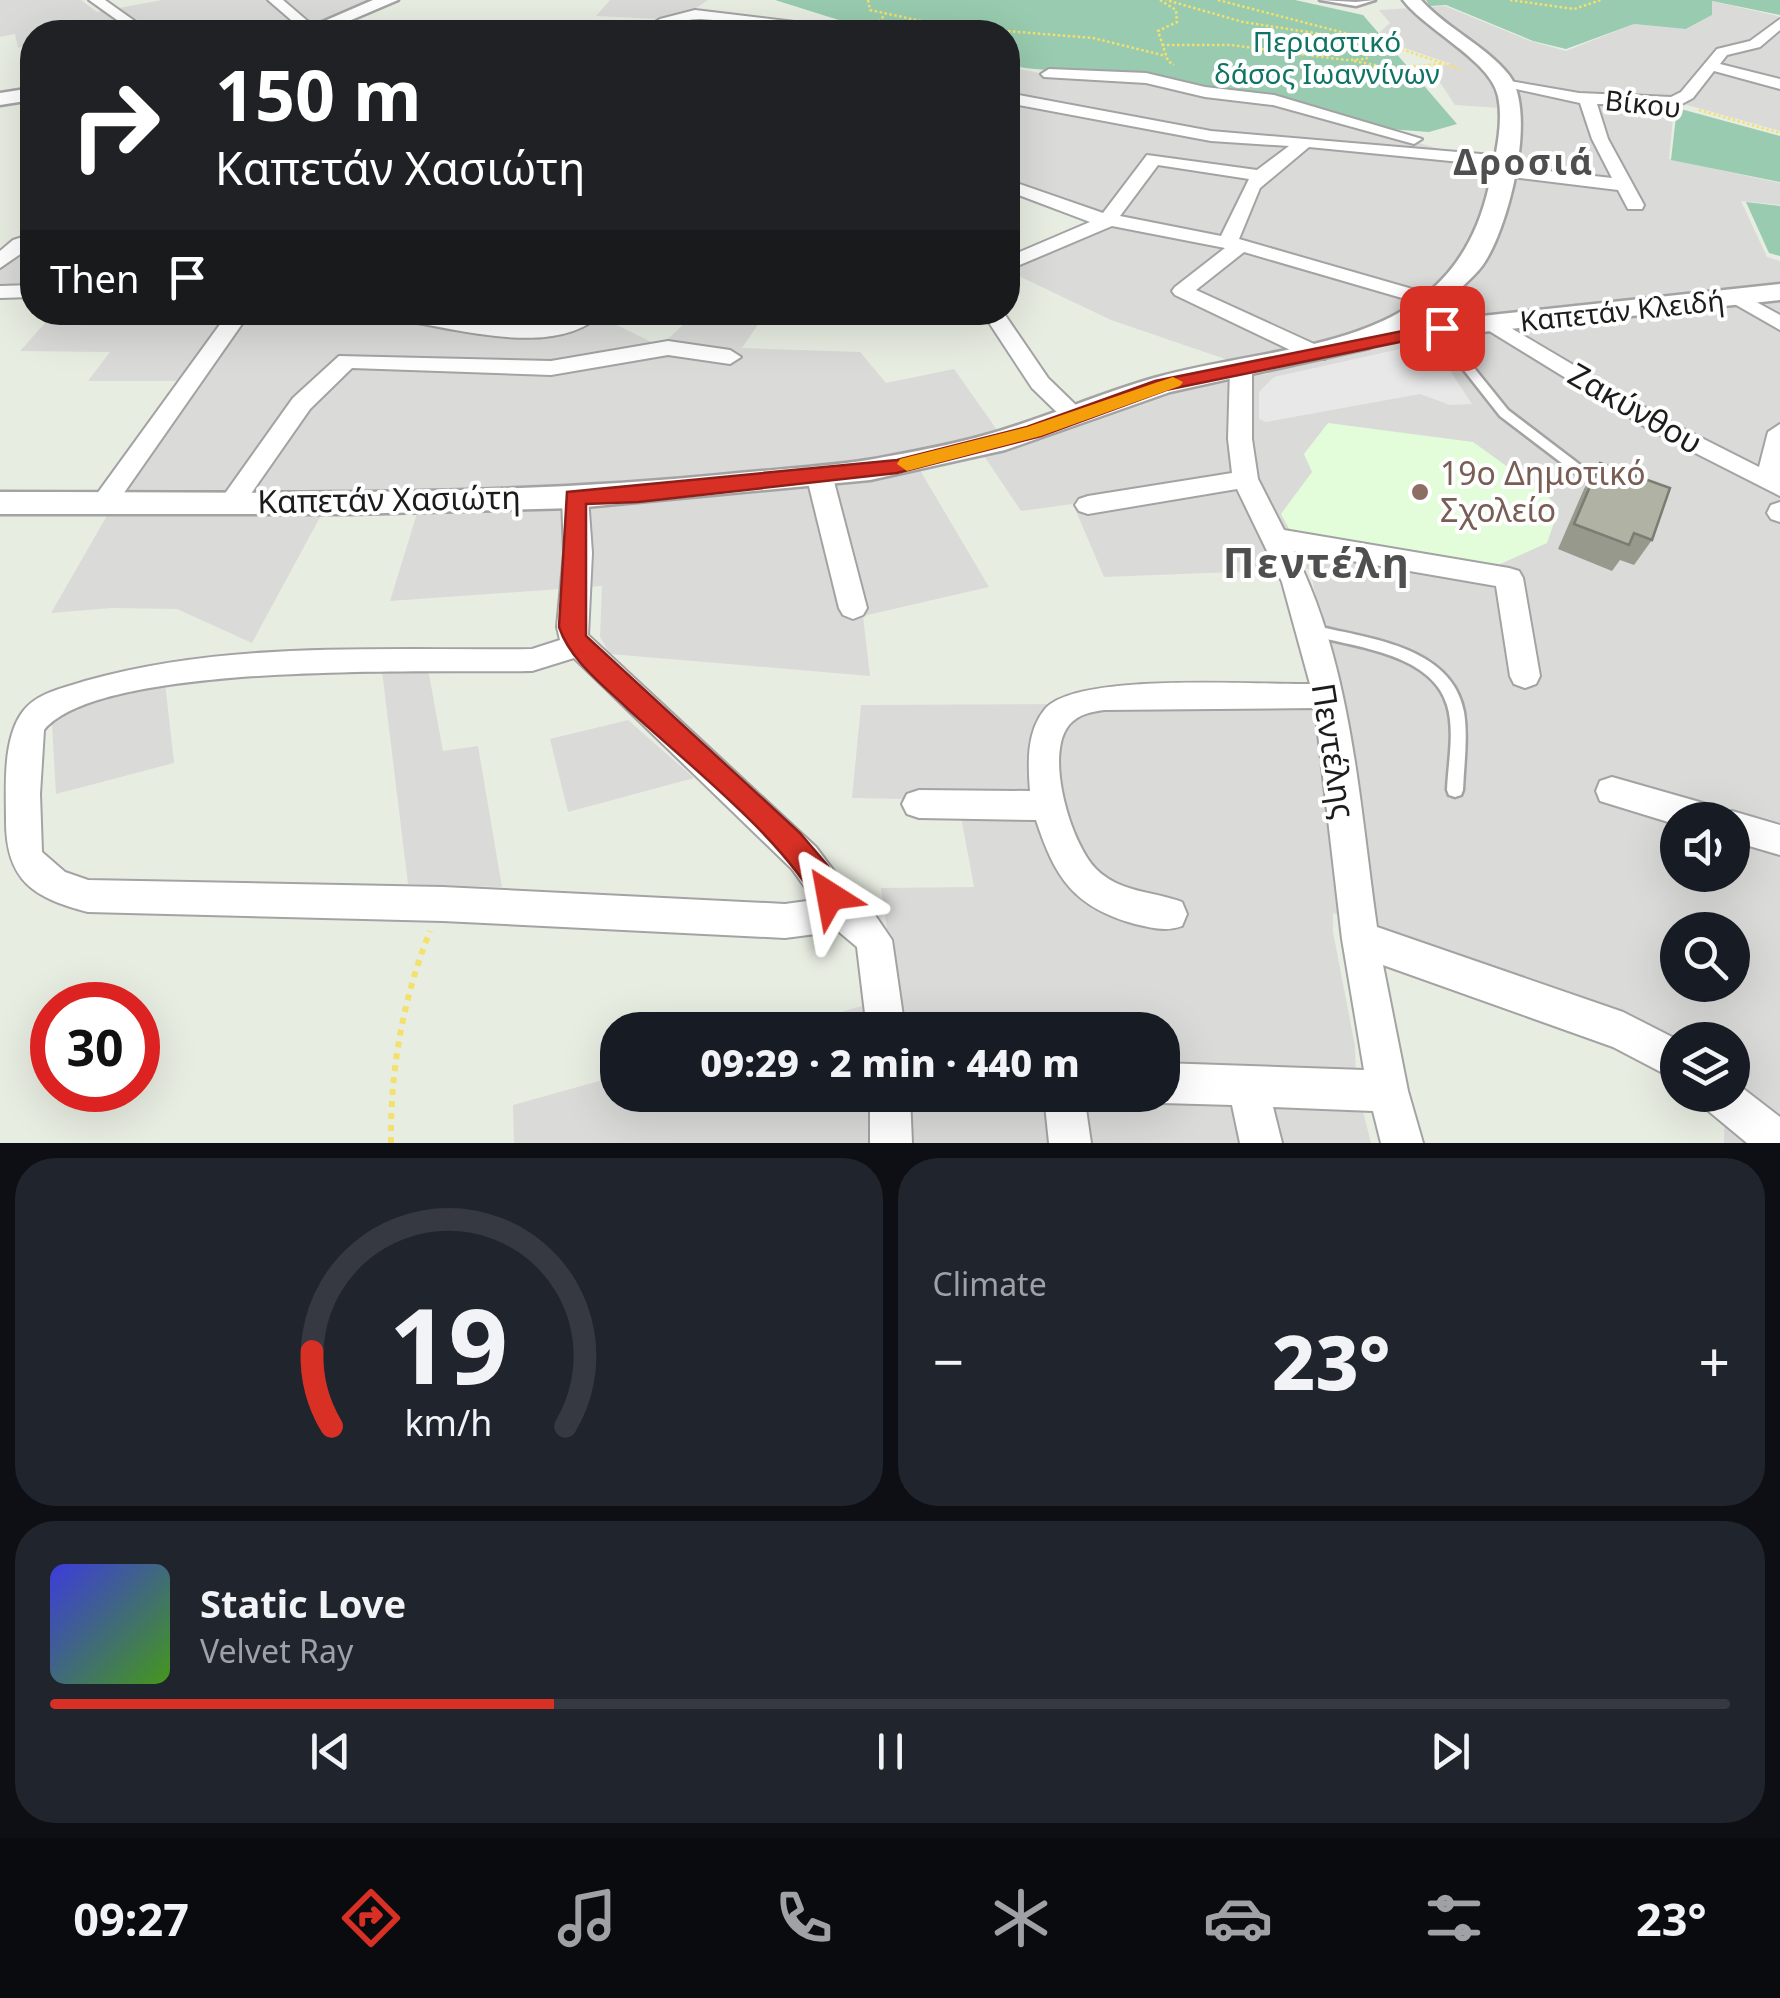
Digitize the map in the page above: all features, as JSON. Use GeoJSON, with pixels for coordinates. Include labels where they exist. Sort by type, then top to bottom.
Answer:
{"type":"FeatureCollection","features":[{"type":"Feature","properties":{"kind":"street"},"geometry":{"type":"LineString","coordinates":[[96,0],[125,20]]}},
{"type":"Feature","properties":{"kind":"street"},"geometry":{"type":"LineString","coordinates":[[274,0],[296,20]]}},
{"type":"Feature","properties":{"kind":"street"},"geometry":{"type":"LineString","coordinates":[[340,20],[389,0]]}},
{"type":"Feature","properties":{"kind":"street"},"geometry":{"type":"LineString","coordinates":[[1020,189],[1106,221],[1235,243],[1441,313],[1481,250],[1503,166],[1510,100],[1504,82],[1427,18],[1412,0]]}},
{"type":"Feature","properties":{"kind":"street"},"geometry":{"type":"LineString","coordinates":[[670,20],[695,14],[745,20]]}},
{"type":"Feature","properties":{"kind":"street"},"geometry":{"type":"LineString","coordinates":[[1672,102],[1687,95],[1725,50],[1758,42],[1780,24]]}},
{"type":"Feature","properties":{"kind":"street"},"geometry":{"type":"LineString","coordinates":[[1708,66],[1780,84]]}},
{"type":"Feature","properties":{"kind":"street"},"geometry":{"type":"LineString","coordinates":[[1048,74],[1146,78],[1205,92],[1274,100],[1403,136],[1461,157]]}},
{"type":"Feature","properties":{"kind":"street","name":"Βίκου"},"geometry":{"type":"LineString","coordinates":[[1504,82],[1587,98],[1672,102]]}},
{"type":"Feature","properties":{"kind":"street"},"geometry":{"type":"LineString","coordinates":[[1587,98],[1600,139],[1635,205]]}},
{"type":"Feature","properties":{"kind":"street"},"geometry":{"type":"LineString","coordinates":[[1020,100],[1211,136],[1461,157],[1622,185]]}},
{"type":"Feature","properties":{"kind":"street"},"geometry":{"type":"LineString","coordinates":[[1305,142],[1261,176],[1246,195],[1235,243],[1182,291],[1317,354]]}},
{"type":"Feature","properties":{"kind":"street"},"geometry":{"type":"LineString","coordinates":[[1020,259],[1106,221],[1153,158],[1261,176]]}},
{"type":"Feature","properties":{"kind":"street"},"geometry":{"type":"LineString","coordinates":[[0,262],[20,244]]}},
{"type":"Feature","properties":{"kind":"street","name":"Καπετάν Κλειδή"},"geometry":{"type":"LineString","coordinates":[[1441,313],[1494,324],[1780,292]]}},
{"type":"Feature","properties":{"kind":"street"},"geometry":{"type":"LineString","coordinates":[[1738,298],[1780,324]]}},
{"type":"Feature","properties":{"kind":"street","name":"Καπετάν Χασιώτη"},"geometry":{"type":"LineString","coordinates":[[0,503],[575,497],[638,494],[897,466],[1075,416],[1162,385],[1317,354],[1441,313]]}},
{"type":"Feature","properties":{"kind":"street","name":"Ζακύνθου"},"geometry":{"type":"LineString","coordinates":[[1494,324],[1606,394],[1771,484]]}},
{"type":"Feature","properties":{"kind":"street"},"geometry":{"type":"LineString","coordinates":[[102,504],[231,325]]}},
{"type":"Feature","properties":{"kind":"street"},"geometry":{"type":"LineString","coordinates":[[478,325],[534,332],[571,325]]}},
{"type":"Feature","properties":{"kind":"street"},"geometry":{"type":"LineString","coordinates":[[1001,325],[1040,383],[1075,416]]}},
{"type":"Feature","properties":{"kind":"street"},"geometry":{"type":"LineString","coordinates":[[232,502],[310,394],[334,368],[347,361],[552,368],[668,348],[730,357]]}},
{"type":"Feature","properties":{"kind":"street","name":"Πεντέλης"},"geometry":{"type":"LineString","coordinates":[[1241,369],[1240,438],[1245,479],[1296,582],[1328,696],[1360,939],[1388,1092],[1402,1143]]}},
{"type":"Feature","properties":{"kind":"street"},"geometry":{"type":"LineString","coordinates":[[1771,484],[1780,432]]}},
{"type":"Feature","properties":{"kind":"street"},"geometry":{"type":"LineString","coordinates":[[819,474],[853,608]]}},
{"type":"Feature","properties":{"kind":"street"},"geometry":{"type":"LineString","coordinates":[[1088,505],[1245,479]]}},
{"type":"Feature","properties":{"kind":"street"},"geometry":{"type":"LineString","coordinates":[[575,497],[578,564],[571,627],[580,645],[790,842],[828,889],[829,904],[816,917],[785,921],[443,904],[88,896],[57,886],[34,868],[22,845],[28,730],[44,711],[62,700],[164,676],[263,666],[532,660],[580,645]]}},
{"type":"Feature","properties":{"kind":"street"},"geometry":{"type":"LineString","coordinates":[[1275,538],[1509,578],[1524,676]]}},
{"type":"Feature","properties":{"kind":"street"},"geometry":{"type":"LineString","coordinates":[[1169,914],[1114,901],[1081,878],[1060,842],[1049,806],[1047,730],[1060,712],[1077,703],[1115,698],[1328,696]]}},
{"type":"Feature","properties":{"kind":"street"},"geometry":{"type":"LineString","coordinates":[[1612,792],[1660,806]]}},
{"type":"Feature","properties":{"kind":"street"},"geometry":{"type":"LineString","coordinates":[[919,804],[1049,806]]}},
{"type":"Feature","properties":{"kind":"street"},"geometry":{"type":"LineString","coordinates":[[1750,831],[1780,840]]}},
{"type":"Feature","properties":{"kind":"street"},"geometry":{"type":"LineString","coordinates":[[829,904],[860,924],[874,940],[884,1012]]}},
{"type":"Feature","properties":{"kind":"street"},"geometry":{"type":"LineString","coordinates":[[1360,939],[1623,1031],[1660,1052]]}},
{"type":"Feature","properties":{"kind":"street"},"geometry":{"type":"LineString","coordinates":[[1180,1084],[1388,1092]]}},
{"type":"Feature","properties":{"kind":"street"},"geometry":{"type":"LineString","coordinates":[[1248,1086],[1261,1143]]}},
{"type":"Feature","properties":{"kind":"street"},"geometry":{"type":"LineString","coordinates":[[890,1112],[891,1143]]}},
{"type":"Feature","properties":{"kind":"street"},"geometry":{"type":"LineString","coordinates":[[1066,1112],[1070,1143]]}},
{"type":"Feature","properties":{"kind":"street"},"geometry":{"type":"LineString","coordinates":[[1741,1112],[1780,1143]]}},
{"type":"Feature","properties":{"kind":"lane"},"geometry":{"type":"LineString","coordinates":[[1324,0],[1356,4],[1372,0]]}},
{"type":"Feature","properties":{"kind":"lane"},"geometry":{"type":"LineString","coordinates":[[1441,313],[1504,413],[1592,480]]}},
{"type":"Feature","properties":{"kind":"lane"},"geometry":{"type":"LineString","coordinates":[[1311,630],[1415,659],[1443,681],[1454,703],[1456,790]]}},
{"type":"Feature","properties":{"kind":"path"},"geometry":{"type":"LineString","coordinates":[[868,0],[870,10],[917,20]]}},
{"type":"Feature","properties":{"kind":"path"},"geometry":{"type":"LineString","coordinates":[[1160,0],[1176,10],[1177,22],[1158,30],[1166,56],[1183,73]]}},
{"type":"Feature","properties":{"kind":"path"},"geometry":{"type":"LineString","coordinates":[[1166,0],[1258,24],[1342,38],[1371,53],[1366,59],[1346,60]]}},
{"type":"Feature","properties":{"kind":"path"},"geometry":{"type":"LineString","coordinates":[[1218,0],[1348,34],[1504,82]]}},
{"type":"Feature","properties":{"kind":"path"},"geometry":{"type":"LineString","coordinates":[[1510,0],[1574,9],[1600,0]]}},
{"type":"Feature","properties":{"kind":"path"},"geometry":{"type":"LineString","coordinates":[[880,20],[886,13]]}},
{"type":"Feature","properties":{"kind":"path"},"geometry":{"type":"LineString","coordinates":[[1258,24],[1279,19]]}},
{"type":"Feature","properties":{"kind":"path"},"geometry":{"type":"LineString","coordinates":[[1020,28],[1132,44],[1166,56]]}},
{"type":"Feature","properties":{"kind":"path"},"geometry":{"type":"LineString","coordinates":[[1342,38],[1348,34]]}},
{"type":"Feature","properties":{"kind":"path"},"geometry":{"type":"LineString","coordinates":[[1162,45],[1231,45],[1404,68],[1445,64]]}},
{"type":"Feature","properties":{"kind":"path","name":"Βίκου"},"geometry":{"type":"LineString","coordinates":[[1672,102],[1780,133]]}},
{"type":"Feature","properties":{"kind":"path"},"geometry":{"type":"LineString","coordinates":[[391,1143],[390,1118],[408,1004],[424,946],[443,904]]}},
{"type":"Feature","properties":{"kind":"shaded area"},"geometry":{"type":"Polygon","coordinates":[[[0,0],[81,0],[97,12],[162,0],[378,0],[329,20],[20,20],[20,48],[15,34],[0,37],[0,0]]]}},
{"type":"Feature","properties":{"kind":"shaded area"},"geometry":{"type":"Polygon","coordinates":[[[610,0],[708,0],[690,12],[660,19],[596,16],[610,0]]]}},
{"type":"Feature","properties":{"kind":"shaded area"},"geometry":{"type":"Polygon","coordinates":[[[1711,1],[1778,16],[1780,20],[1780,131],[1680,103],[1674,108],[1669,159],[1780,183],[1780,205],[1741,201],[1767,257],[1780,261],[1780,1143],[1724,1143],[1725,1112],[1750,1112],[1750,1022],[1660,1022],[1660,1032],[1333,913],[1333,932],[1355,1046],[1356,1083],[1371,1143],[514,1143],[513,1105],[600,1081],[600,1112],[1180,1112],[1180,1012],[841,1012],[897,996],[881,888],[974,887],[958,800],[852,798],[861,705],[1338,703],[1310,569],[1104,577],[1073,504],[1021,511],[972,438],[911,455],[989,587],[863,616],[870,676],[610,654],[600,637],[602,586],[390,601],[423,494],[332,495],[252,643],[177,609],[112,608],[51,613],[116,500],[200,381],[88,381],[110,352],[20,351],[43,325],[436,325],[526,339],[560,335],[580,325],[617,325],[660,346],[683,325],[758,325],[742,348],[860,352],[886,383],[954,369],[1007,444],[1138,399],[1212,381],[1269,374],[1111,320],[1020,277],[1020,262],[1121,220],[1020,190],[1020,69],[1064,78],[1143,79],[1146,85],[1281,104],[1440,149],[1434,156],[1516,166],[1515,109],[1455,105],[1431,69],[1451,64],[1387,42],[1379,33],[1390,23],[1379,10],[1445,6],[1530,41],[1566,51],[1634,24],[1687,29],[1712,15],[1711,1]]]}},
{"type":"Feature","properties":{"kind":"shaded area"},"geometry":{"type":"Polygon","coordinates":[[[20,246],[20,285],[0,284],[0,266],[20,246]]]}},
{"type":"Feature","properties":{"kind":"shaded area"},"geometry":{"type":"Polygon","coordinates":[[[1431,342],[1472,404],[1450,405],[1420,394],[1266,422],[1259,419],[1259,392],[1274,377],[1431,342]]]}},
{"type":"Feature","properties":{"kind":"shaded area","name":"19ο Δημοτικό Σχολείο"},"geometry":{"type":"Polygon","coordinates":[[[1328,423],[1473,442],[1519,475],[1527,476],[1559,508],[1547,543],[1498,565],[1447,563],[1292,534],[1281,514],[1312,472],[1304,454],[1328,423]]]}},
{"type":"Feature","properties":{"kind":"shaded area"},"geometry":{"type":"Polygon","coordinates":[[[428,669],[443,751],[478,746],[502,887],[408,884],[382,671],[428,669]]]}},
{"type":"Feature","properties":{"kind":"shaded area"},"geometry":{"type":"Polygon","coordinates":[[[165,682],[174,763],[56,794],[51,707],[165,682]]]}},
{"type":"Feature","properties":{"kind":"shaded area"},"geometry":{"type":"Polygon","coordinates":[[[628,720],[694,778],[568,812],[550,739],[628,720]]]}},
{"type":"Feature","properties":{"kind":"green space","name":"Περιαστικό δάσος Ιωαννίνων"},"geometry":{"type":"Polygon","coordinates":[[[775,0],[1295,0],[1363,15],[1457,124],[1429,132],[1389,129],[1147,75],[1020,67],[1020,20],[839,20],[775,0]]]}},
{"type":"Feature","properties":{"kind":"green space","name":"Περιαστικό δάσος Ιωαννίνων"},"geometry":{"type":"Polygon","coordinates":[[[1426,0],[1780,0],[1780,15],[1712,1],[1712,15],[1686,29],[1634,24],[1566,49],[1533,41],[1446,5],[1430,6],[1426,0]]]}},
{"type":"Feature","properties":{"kind":"green space"},"geometry":{"type":"Polygon","coordinates":[[[1677,108],[1780,136],[1780,182],[1671,160],[1677,108]]]}},
{"type":"Feature","properties":{"kind":"green space"},"geometry":{"type":"Polygon","coordinates":[[[1746,202],[1780,206],[1780,256],[1769,253],[1746,202]]]}},
{"type":"Feature","properties":{"kind":"building"},"geometry":{"type":"Polygon","coordinates":[[[1600,463],[1670,488],[1652,540],[1634,533],[1629,545],[1574,524],[1600,463]]]}},
{"type":"Feature","properties":{"kind":"slow traffic"},"geometry":{"type":"LineString","coordinates":[[907,464],[1034,431],[1173,382]]}},
{"type":"Feature","properties":{"kind":"place","name":"19ο Δημοτικό Σχολείο"},"geometry":{"type":"Point","coordinates":[1420,492]}},
{"type":"Feature","properties":{"kind":"district","name":"Δροσιά"},"geometry":{"type":"Point","coordinates":[1524,163]}},
{"type":"Feature","properties":{"kind":"district","name":"Πεντέλη"},"geometry":{"type":"Point","coordinates":[1317,563]}},
{"type":"Feature","properties":{"kind":"route"},"geometry":{"type":"LineString","coordinates":[[830,896],[790,842],[600,668],[575,640],[571,627],[578,553],[575,497],[638,494],[897,466],[1034,431],[1162,385],[1442,328]]}}]}
